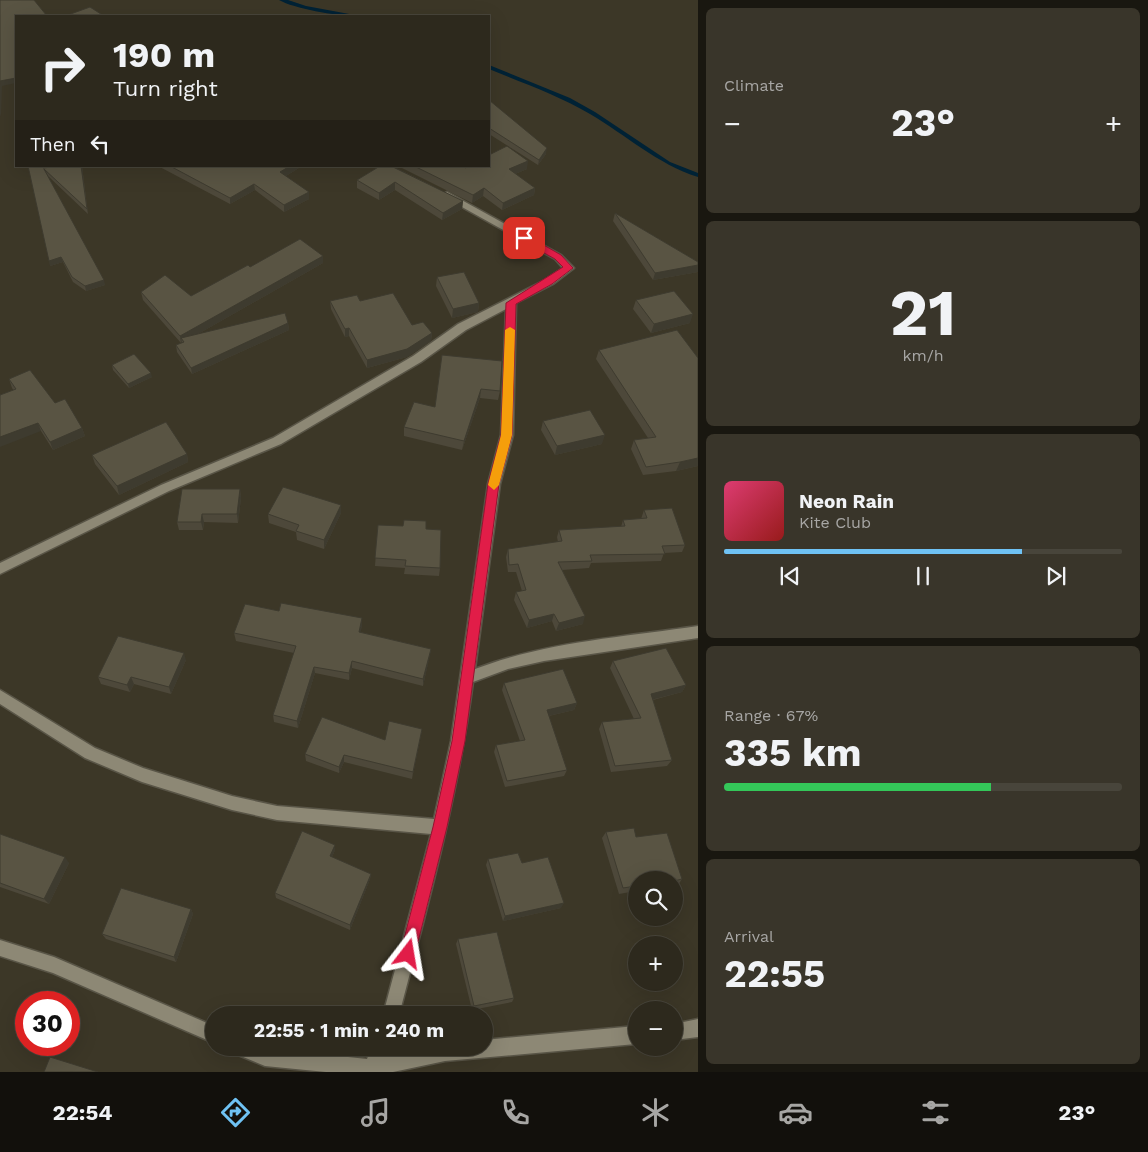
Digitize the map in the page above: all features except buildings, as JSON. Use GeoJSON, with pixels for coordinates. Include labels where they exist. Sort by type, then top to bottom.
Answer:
{"type":"FeatureCollection","features":[{"type":"Feature","properties":{"kind":"street"},"geometry":{"type":"LineString","coordinates":[[0,569],[164,488],[277,441],[417,359],[462,327],[511,303],[549,282],[569,268],[558,257],[436,189]]}},
{"type":"Feature","properties":{"kind":"street"},"geometry":{"type":"LineString","coordinates":[[393,1006],[440,827],[458,741],[494,484],[507,435],[511,303]]}},
{"type":"Feature","properties":{"kind":"street"},"geometry":{"type":"LineString","coordinates":[[466,679],[507,663],[544,655],[698,632]]}},
{"type":"Feature","properties":{"kind":"street"},"geometry":{"type":"LineString","coordinates":[[0,696],[90,753],[142,775],[232,803],[277,813],[440,827]]}},
{"type":"Feature","properties":{"kind":"street"},"geometry":{"type":"LineString","coordinates":[[0,948],[54,965],[205,1031]]}},
{"type":"Feature","properties":{"kind":"street"},"geometry":{"type":"LineString","coordinates":[[683,1030],[698,1028]]}},
{"type":"Feature","properties":{"kind":"street"},"geometry":{"type":"LineString","coordinates":[[262,1056],[371,1070],[445,1052],[628,1036]]}},
{"type":"Feature","properties":{"kind":"street"},"geometry":{"type":"LineString","coordinates":[[371,1070],[376,1056]]}},
{"type":"Feature","properties":{"kind":"waterway"},"geometry":{"type":"LineString","coordinates":[[282,0],[305,7],[351,15]]}},
{"type":"Feature","properties":{"kind":"waterway"},"geometry":{"type":"LineString","coordinates":[[490,67],[568,99],[593,113],[668,163],[698,175]]}},
{"type":"Feature","properties":{"kind":"slow traffic"},"geometry":{"type":"LineString","coordinates":[[494,485],[507,435],[510,330]]}},
{"type":"Feature","properties":{"kind":"route"},"geometry":{"type":"LineString","coordinates":[[408,954],[440,827],[458,741],[488,540],[494,484],[507,435],[511,303],[549,282],[569,268],[558,257],[524,238]]}}]}
